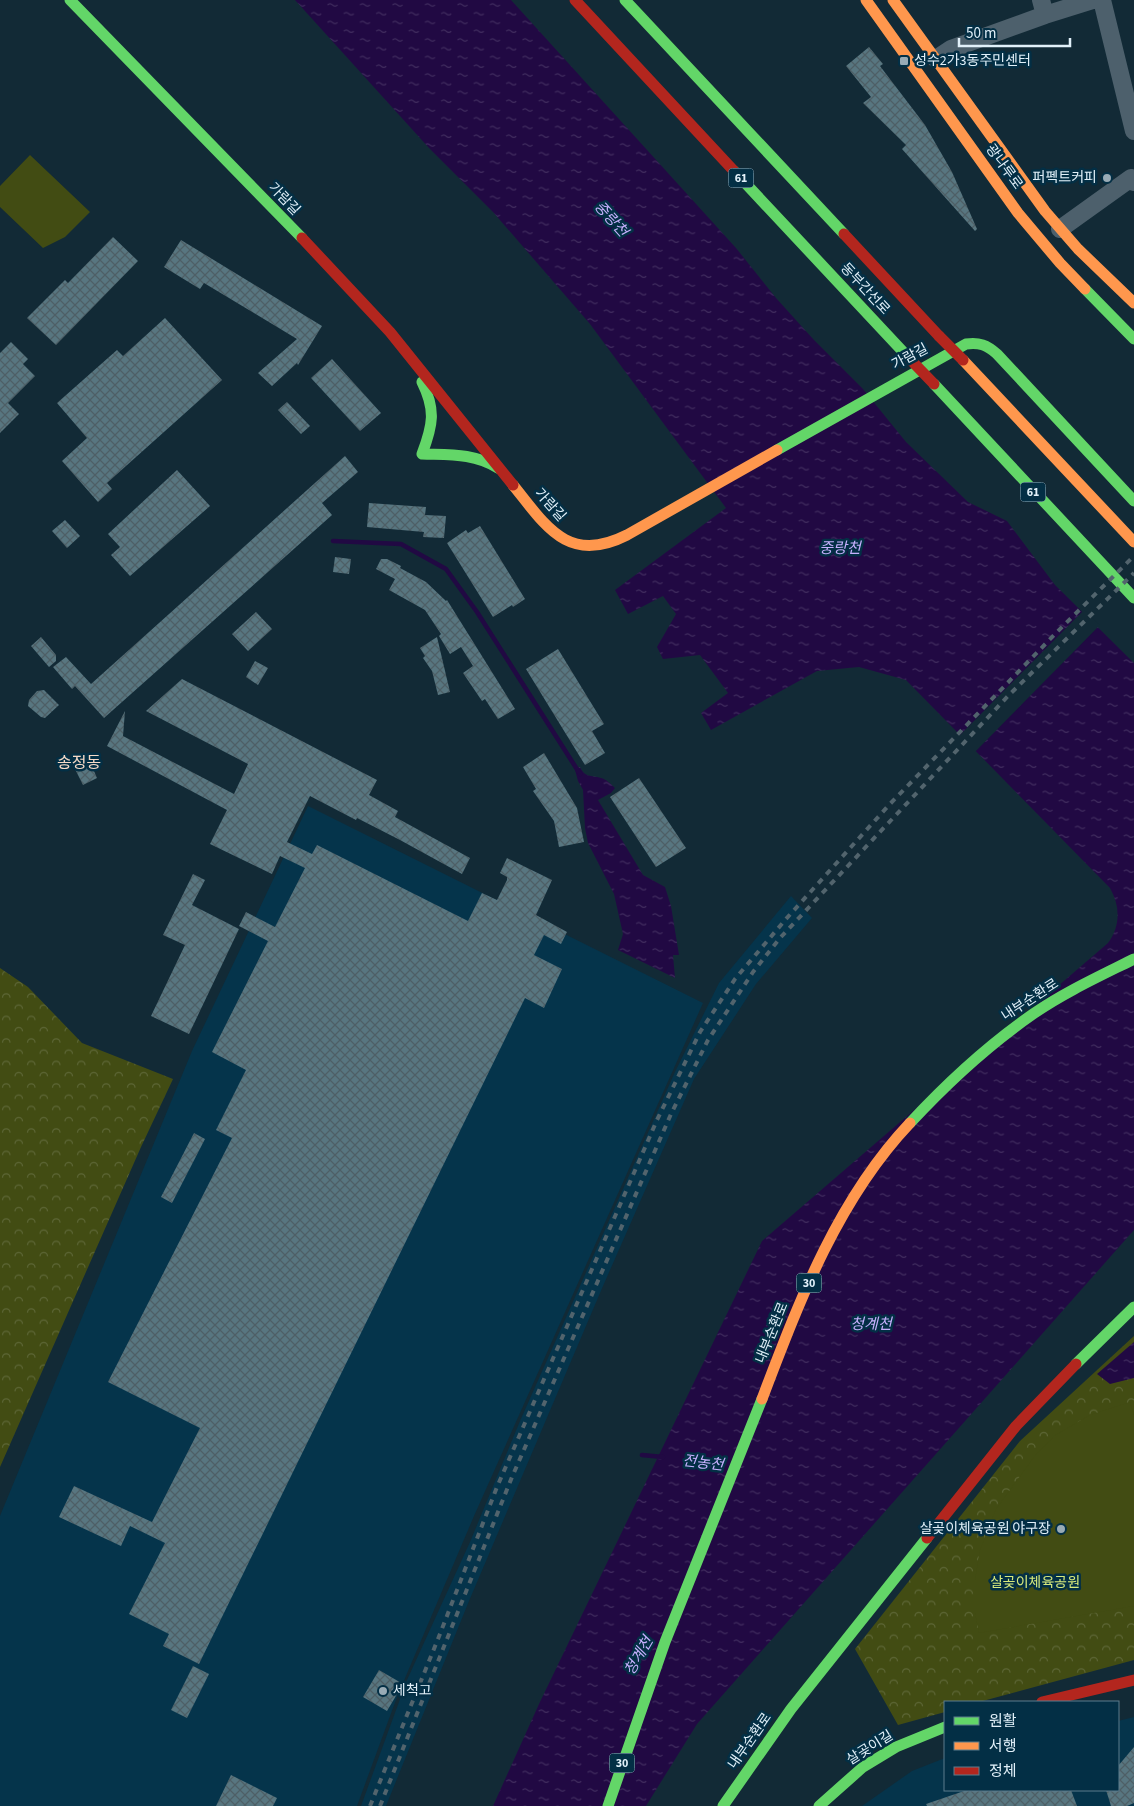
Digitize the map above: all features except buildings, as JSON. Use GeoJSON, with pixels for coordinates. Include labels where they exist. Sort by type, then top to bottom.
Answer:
{"type":"FeatureCollection","features":[{"type":"Feature","properties":{"kind":"main road","name":"가람길"},"geometry":{"type":"LineString","coordinates":[[70,0],[348,286],[390,332],[547,527],[565,540],[588,546],[598,545],[621,537],[686,503],[889,385],[966,344],[978,342],[987,346],[1134,501]]}},
{"type":"Feature","properties":{"kind":"main road","name":"동부간선로"},"geometry":{"type":"LineString","coordinates":[[575,0],[1134,598]]}},
{"type":"Feature","properties":{"kind":"main road","name":"동부간선로"},"geometry":{"type":"LineString","coordinates":[[625,0],[1134,542]]}},
{"type":"Feature","properties":{"kind":"main road","name":"광나루로"},"geometry":{"type":"LineString","coordinates":[[866,0],[1018,213],[1060,263],[1134,339]]}},
{"type":"Feature","properties":{"kind":"main road","name":"광나루로"},"geometry":{"type":"LineString","coordinates":[[893,0],[1060,229],[1134,303]]}},
{"type":"Feature","properties":{"kind":"main road"},"geometry":{"type":"LineString","coordinates":[[419,368],[422,381],[433,407],[432,430],[422,454],[476,457],[488,460],[502,471]]}},
{"type":"Feature","properties":{"kind":"main road","name":"내부순환로"},"geometry":{"type":"LineString","coordinates":[[608,1806],[655,1668],[725,1490],[815,1269],[846,1210],[894,1141],[934,1097],[978,1055],[1002,1036],[1051,1003],[1134,959]]}},
{"type":"Feature","properties":{"kind":"main road","name":"내부순환로"},"geometry":{"type":"LineString","coordinates":[[723,1806],[791,1709],[1016,1426],[1115,1324],[1134,1307]]}},
{"type":"Feature","properties":{"kind":"main road"},"geometry":{"type":"LineString","coordinates":[[1046,1701],[1134,1680]]}},
{"type":"Feature","properties":{"kind":"main road","name":"살곶이길"},"geometry":{"type":"LineString","coordinates":[[819,1806],[863,1767],[896,1747],[944,1727]]}},
{"type":"Feature","properties":{"kind":"street"},"geometry":{"type":"LineString","coordinates":[[936,59],[950,49],[1043,7],[1093,0]]}},
{"type":"Feature","properties":{"kind":"street"},"geometry":{"type":"LineString","coordinates":[[1102,0],[1134,131]]}},
{"type":"Feature","properties":{"kind":"street"},"geometry":{"type":"LineString","coordinates":[[1060,229],[1131,178],[1134,182]]}},
{"type":"Feature","properties":{"kind":"shaded area"},"geometry":{"type":"Polygon","coordinates":[[[308,806],[703,1003],[474,1516],[397,1697],[357,1806],[0,1806],[0,1516],[192,1051],[308,806]]]}},
{"type":"Feature","properties":{"kind":"shaded area"},"geometry":{"type":"Polygon","coordinates":[[[791,896],[812,918],[756,984],[694,1079],[603,1286],[469,1601],[386,1806],[361,1806],[407,1680],[470,1542],[520,1421],[675,1072],[719,983],[791,896]]]}},
{"type":"Feature","properties":{"kind":"shaded area"},"geometry":{"type":"Polygon","coordinates":[[[1134,1717],[1134,1806],[862,1806],[912,1771],[944,1758],[944,1791],[1119,1791],[1119,1721],[1134,1717]]]}},
{"type":"Feature","properties":{"kind":"green space"},"geometry":{"type":"Polygon","coordinates":[[[30,155],[90,212],[65,237],[43,248],[0,207],[0,186],[30,155]]]}},
{"type":"Feature","properties":{"kind":"green space"},"geometry":{"type":"Polygon","coordinates":[[[0,968],[28,987],[82,1043],[173,1079],[141,1147],[0,1467],[0,968]]]}},
{"type":"Feature","properties":{"kind":"green space","name":"살곶이체육공원"},"geometry":{"type":"Polygon","coordinates":[[[1134,1336],[1134,1660],[983,1701],[944,1701],[944,1712],[898,1725],[855,1649],[1020,1441],[1134,1336]]]}},
{"type":"Feature","properties":{"kind":"green space","name":"살곶이체육공원 야구장"},"geometry":{"type":"Polygon","coordinates":[[[1130,1402],[1134,1415],[1134,1606],[979,1633],[975,1613],[975,1580],[980,1550],[996,1509],[1034,1457],[1054,1436],[1090,1415],[1130,1402]]]}},
{"type":"Feature","properties":{"kind":"water"},"geometry":{"type":"Polygon","coordinates":[[[295,0],[511,0],[736,248],[776,298],[814,340],[863,389],[906,442],[968,502],[1007,521],[1055,585],[1134,663],[1134,1230],[697,1724],[646,1806],[493,1806],[539,1704],[762,1241],[1108,943],[1117,922],[1116,902],[1110,888],[906,680],[859,667],[817,671],[711,730],[701,713],[728,693],[700,655],[663,659],[657,647],[676,614],[663,596],[628,614],[615,590],[726,508],[590,324],[493,212],[429,148],[295,0]]]}},
{"type":"Feature","properties":{"kind":"water"},"geometry":{"type":"Polygon","coordinates":[[[580,767],[586,775],[605,779],[615,788],[611,793],[598,800],[643,875],[665,887],[671,906],[679,955],[673,955],[675,978],[618,950],[623,934],[614,894],[588,843],[585,828],[583,790],[575,770],[580,767]]]}},
{"type":"Feature","properties":{"kind":"water"},"geometry":{"type":"Polygon","coordinates":[[[1134,1342],[1134,1378],[1110,1384],[1097,1374],[1134,1342]]]}},
{"type":"Feature","properties":{"kind":"pier"},"geometry":{"type":"Polygon","coordinates":[[[1084,610],[1100,625],[974,753],[958,737],[1084,610]]]}},
{"type":"Feature","properties":{"kind":"waterway"},"geometry":{"type":"LineString","coordinates":[[333,541],[401,544],[446,569],[477,612],[580,774]]}},
{"type":"Feature","properties":{"kind":"waterway","name":"전농천"},"geometry":{"type":"LineString","coordinates":[[642,1455],[663,1457]]}},
{"type":"Feature","properties":{"kind":"railway"},"geometry":{"type":"LineString","coordinates":[[370,1806],[497,1487],[657,1120],[700,1032],[735,979],[786,919],[889,805],[1057,632],[1134,556]]}},
{"type":"Feature","properties":{"kind":"railway"},"geometry":{"type":"LineString","coordinates":[[380,1806],[512,1477],[671,1114],[708,1040],[753,972],[780,938],[1009,695],[1134,573]]}},
{"type":"Feature","properties":{"kind":"traffic: fast"},"geometry":{"type":"LineString","coordinates":[[70,0],[302,238]]}},
{"type":"Feature","properties":{"kind":"traffic: fast"},"geometry":{"type":"LineString","coordinates":[[625,0],[844,234]]}},
{"type":"Feature","properties":{"kind":"traffic: fast"},"geometry":{"type":"LineString","coordinates":[[734,171],[907,356]]}},
{"type":"Feature","properties":{"kind":"traffic: fast"},"geometry":{"type":"LineString","coordinates":[[1085,289],[1134,339]]}},
{"type":"Feature","properties":{"kind":"traffic: fast"},"geometry":{"type":"LineString","coordinates":[[777,450],[966,344],[975,343],[986,346],[997,354],[1134,501]]}},
{"type":"Feature","properties":{"kind":"traffic: fast"},"geometry":{"type":"LineString","coordinates":[[422,382],[431,409],[431,426],[422,454],[471,457],[498,468]]}},
{"type":"Feature","properties":{"kind":"traffic: fast"},"geometry":{"type":"LineString","coordinates":[[934,384],[1134,598]]}},
{"type":"Feature","properties":{"kind":"traffic: fast"},"geometry":{"type":"LineString","coordinates":[[910,1123],[968,1065],[1016,1026],[1058,999],[1134,959]]}},
{"type":"Feature","properties":{"kind":"traffic: fast"},"geometry":{"type":"LineString","coordinates":[[1076,1364],[1134,1307]]}},
{"type":"Feature","properties":{"kind":"traffic: fast"},"geometry":{"type":"LineString","coordinates":[[608,1806],[665,1642],[762,1399]]}},
{"type":"Feature","properties":{"kind":"traffic: fast"},"geometry":{"type":"LineString","coordinates":[[723,1806],[791,1709],[927,1538]]}},
{"type":"Feature","properties":{"kind":"traffic: fast"},"geometry":{"type":"LineString","coordinates":[[819,1806],[863,1767],[896,1747],[944,1727]]}},
{"type":"Feature","properties":{"kind":"traffic: slow"},"geometry":{"type":"LineString","coordinates":[[866,0],[1018,213],[1060,263],[1085,289]]}},
{"type":"Feature","properties":{"kind":"traffic: slow"},"geometry":{"type":"LineString","coordinates":[[893,0],[1045,211],[1078,249],[1134,303]]}},
{"type":"Feature","properties":{"kind":"traffic: slow"},"geometry":{"type":"LineString","coordinates":[[963,360],[1134,542]]}},
{"type":"Feature","properties":{"kind":"traffic: slow"},"geometry":{"type":"LineString","coordinates":[[513,485],[536,514],[560,537],[574,543],[589,546],[607,543],[627,535],[777,450]]}},
{"type":"Feature","properties":{"kind":"traffic: slow"},"geometry":{"type":"LineString","coordinates":[[762,1399],[790,1326],[822,1254],[861,1185],[884,1153],[910,1123]]}},
{"type":"Feature","properties":{"kind":"traffic: jam"},"geometry":{"type":"LineString","coordinates":[[575,0],[734,171]]}},
{"type":"Feature","properties":{"kind":"traffic: jam"},"geometry":{"type":"LineString","coordinates":[[844,234],[939,336]]}},
{"type":"Feature","properties":{"kind":"traffic: jam"},"geometry":{"type":"LineString","coordinates":[[302,238],[390,332],[513,485]]}},
{"type":"Feature","properties":{"kind":"traffic: jam"},"geometry":{"type":"LineString","coordinates":[[939,336],[963,360]]}},
{"type":"Feature","properties":{"kind":"traffic: jam"},"geometry":{"type":"LineString","coordinates":[[907,356],[934,384]]}},
{"type":"Feature","properties":{"kind":"traffic: jam"},"geometry":{"type":"LineString","coordinates":[[927,1538],[1016,1426],[1076,1364]]}},
{"type":"Feature","properties":{"kind":"traffic: jam"},"geometry":{"type":"LineString","coordinates":[[1046,1701],[1134,1680]]}},
{"type":"Feature","properties":{"kind":"place","name":"성수2가3동주민센터"},"geometry":{"type":"Point","coordinates":[904,61]}},
{"type":"Feature","properties":{"kind":"place","name":"퍼펙트커피"},"geometry":{"type":"Point","coordinates":[1107,178]}},
{"type":"Feature","properties":{"kind":"place","name":"살곶이체육공원 야구장"},"geometry":{"type":"Point","coordinates":[1061,1529]}},
{"type":"Feature","properties":{"kind":"place","name":"세척고"},"geometry":{"type":"Point","coordinates":[383,1691]}},
{"type":"Feature","properties":{"kind":"district","name":"송정동"},"geometry":{"type":"Point","coordinates":[79,763]}},
{"type":"Feature","properties":{"kind":"water label","name":"중랑천"},"geometry":{"type":"Point","coordinates":[611,219]}},
{"type":"Feature","properties":{"kind":"water label","name":"중랑천"},"geometry":{"type":"Point","coordinates":[840,548]}},
{"type":"Feature","properties":{"kind":"water label","name":"청계천"},"geometry":{"type":"Point","coordinates":[871,1324]}},
{"type":"Feature","properties":{"kind":"water label","name":"청계천"},"geometry":{"type":"Point","coordinates":[639,1656]}}]}
